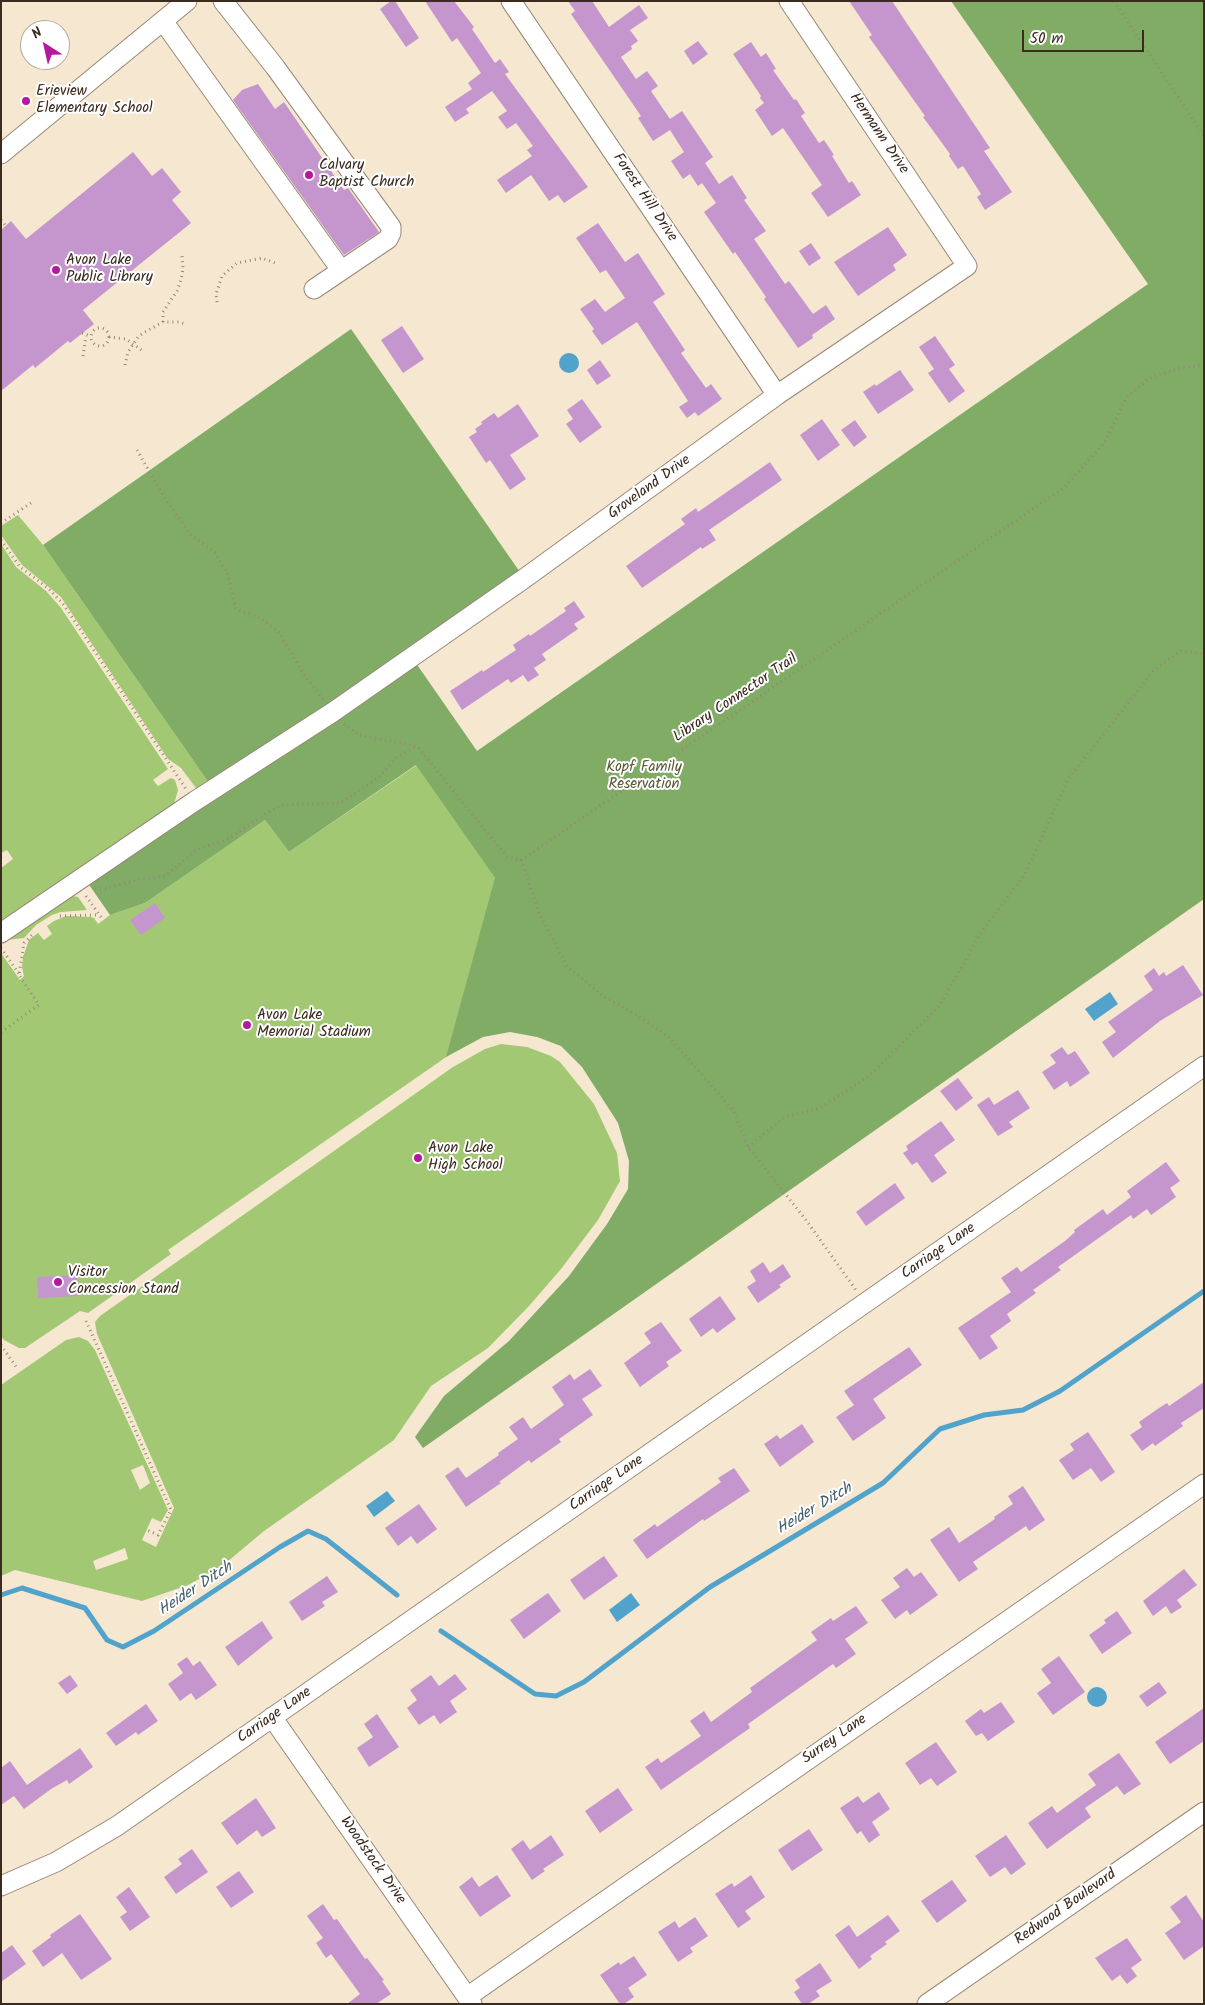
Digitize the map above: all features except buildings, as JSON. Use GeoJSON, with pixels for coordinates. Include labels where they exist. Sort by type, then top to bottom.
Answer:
{"type":"FeatureCollection","features":[{"type":"Feature","properties":{"kind":"street"},"geometry":{"type":"LineString","coordinates":[[1,154],[187,1]]}},
{"type":"Feature","properties":{"kind":"street"},"geometry":{"type":"LineString","coordinates":[[223,1],[266,56],[391,228],[388,239],[314,289]]}},
{"type":"Feature","properties":{"kind":"street","name":"Forest Hill Drive"},"geometry":{"type":"LineString","coordinates":[[511,1],[777,395]]}},
{"type":"Feature","properties":{"kind":"street","name":"Hermann Drive"},"geometry":{"type":"LineString","coordinates":[[789,1],[968,266]]}},
{"type":"Feature","properties":{"kind":"street"},"geometry":{"type":"LineString","coordinates":[[163,21],[341,270]]}},
{"type":"Feature","properties":{"kind":"street","name":"Groveland Drive"},"geometry":{"type":"LineString","coordinates":[[1,933],[79,885],[195,801],[333,712],[557,555],[777,395],[968,266]]}},
{"type":"Feature","properties":{"kind":"street","name":"Carriage Lane"},"geometry":{"type":"LineString","coordinates":[[1,1886],[56,1862],[92,1842],[1204,1066]]}},
{"type":"Feature","properties":{"kind":"street","name":"Surrey Lane"},"geometry":{"type":"LineString","coordinates":[[470,2000],[1204,1484]]}},
{"type":"Feature","properties":{"kind":"street","name":"Woodstock Drive"},"geometry":{"type":"LineString","coordinates":[[272,1717],[470,2000]]}},
{"type":"Feature","properties":{"kind":"street","name":"Redwood Boulevard"},"geometry":{"type":"LineString","coordinates":[[927,2004],[1204,1812]]}},
{"type":"Feature","properties":{"kind":"path"},"geometry":{"type":"LineString","coordinates":[[1114,1],[1204,136]]}},
{"type":"Feature","properties":{"kind":"path"},"geometry":{"type":"LineString","coordinates":[[1,220],[6,226]]}},
{"type":"Feature","properties":{"kind":"path"},"geometry":{"type":"LineString","coordinates":[[163,322],[162,312],[177,291],[181,280],[183,269],[182,256]]}},
{"type":"Feature","properties":{"kind":"path"},"geometry":{"type":"LineString","coordinates":[[217,302],[216,294],[222,276],[238,263],[262,258],[275,263]]}},
{"type":"Feature","properties":{"kind":"path"},"geometry":{"type":"LineString","coordinates":[[125,365],[126,358],[133,344],[145,332],[163,322],[185,324]]}},
{"type":"Feature","properties":{"kind":"path"},"geometry":{"type":"LineString","coordinates":[[98,328],[104,328],[108,332],[109,337],[107,342],[97,345],[92,342],[91,336],[93,331],[98,328]]}},
{"type":"Feature","properties":{"kind":"path"},"geometry":{"type":"LineString","coordinates":[[83,356],[84,334],[91,336]]}},
{"type":"Feature","properties":{"kind":"path"},"geometry":{"type":"LineString","coordinates":[[109,337],[126,339],[144,352]]}},
{"type":"Feature","properties":{"kind":"path","name":"Library Connector Trail"},"geometry":{"type":"LineString","coordinates":[[521,860],[1065,487],[1106,442],[1126,398],[1151,377],[1181,368],[1204,365]]}},
{"type":"Feature","properties":{"kind":"path"},"geometry":{"type":"LineString","coordinates":[[137,450],[164,497],[190,534],[215,553],[227,572],[236,609],[260,618],[278,631],[303,673],[333,712],[359,735],[417,746],[507,857],[521,860],[540,916],[567,966],[603,996],[668,1036],[733,1110],[748,1147],[806,1220],[866,1303]]}},
{"type":"Feature","properties":{"kind":"path"},"geometry":{"type":"LineString","coordinates":[[1,523],[34,500]]}},
{"type":"Feature","properties":{"kind":"path"},"geometry":{"type":"LineString","coordinates":[[1,540],[20,567],[48,589],[64,605],[195,801]]}},
{"type":"Feature","properties":{"kind":"path"},"geometry":{"type":"LineString","coordinates":[[748,1147],[785,1117],[820,1108],[869,1076],[940,1005],[980,934],[1025,874],[1068,779],[1155,670],[1181,651],[1204,654]]}},
{"type":"Feature","properties":{"kind":"path"},"geometry":{"type":"LineString","coordinates":[[79,885],[104,889],[136,880],[165,876],[198,849],[228,839],[263,814],[282,805],[340,803],[378,778],[396,758],[417,746]]}},
{"type":"Feature","properties":{"kind":"path"},"geometry":{"type":"LineString","coordinates":[[79,885],[103,920]]}},
{"type":"Feature","properties":{"kind":"path"},"geometry":{"type":"LineString","coordinates":[[56,918],[62,915],[99,915]]}},
{"type":"Feature","properties":{"kind":"path"},"geometry":{"type":"LineString","coordinates":[[19,975],[24,943],[37,930]]}},
{"type":"Feature","properties":{"kind":"path"},"geometry":{"type":"LineString","coordinates":[[1,948],[39,1005],[1,1032]]}},
{"type":"Feature","properties":{"kind":"path"},"geometry":{"type":"LineString","coordinates":[[86,1321],[171,1510],[158,1535],[147,1530]]}},
{"type":"Feature","properties":{"kind":"path"},"geometry":{"type":"LineString","coordinates":[[1,1345],[17,1368]]}},
{"type":"Feature","properties":{"kind":"green space","name":"Kopf Family Reservation"},"geometry":{"type":"Polygon","coordinates":[[[951,1],[1204,1],[1204,899],[423,1448],[415,1437],[444,1396],[509,1341],[569,1276],[607,1224],[628,1189],[629,1161],[618,1123],[582,1067],[561,1046],[537,1037],[510,1032],[483,1037],[446,1057],[495,878],[416,765],[289,852],[265,820],[145,903],[110,915],[83,876],[411,656],[477,751],[1148,284],[951,1]]]}},
{"type":"Feature","properties":{"kind":"green space"},"geometry":{"type":"Polygon","coordinates":[[[351,329],[522,575],[211,786],[43,545],[351,329]]]}},
{"type":"Feature","properties":{"kind":"green space"},"geometry":{"type":"Polygon","coordinates":[[[18,515],[43,545],[211,786],[202,790],[196,788],[181,768],[168,759],[61,597],[22,565],[1,535],[1,526],[18,515]]]}},
{"type":"Feature","properties":{"kind":"green space"},"geometry":{"type":"Polygon","coordinates":[[[1,544],[16,567],[46,591],[61,608],[168,769],[153,780],[158,786],[171,778],[175,780],[178,790],[174,804],[168,812],[1,923],[1,868],[13,859],[7,850],[1,853],[1,544]]]}},
{"type":"Feature","properties":{"kind":"green space","name":"Avon Lake Memorial Stadium"},"geometry":{"type":"Polygon","coordinates":[[[417,765],[563,976],[168,1250],[171,1254],[88,1313],[80,1311],[25,1348],[19,1348],[4,1340],[1,1336],[1,953],[20,980],[24,976],[22,967],[23,957],[29,940],[38,933],[44,940],[52,934],[47,926],[54,921],[66,916],[91,917],[98,924],[110,915],[145,903],[265,820],[289,852],[417,765]]]}},
{"type":"Feature","properties":{"kind":"green space"},"geometry":{"type":"Polygon","coordinates":[[[72,896],[78,897],[87,910],[61,912],[52,915],[36,925],[24,938],[7,940],[72,896]]]}},
{"type":"Feature","properties":{"kind":"green space"},"geometry":{"type":"Polygon","coordinates":[[[501,1044],[527,1047],[551,1056],[560,1062],[594,1104],[617,1153],[620,1181],[598,1220],[561,1269],[529,1306],[488,1348],[431,1386],[394,1440],[264,1531],[221,1567],[188,1585],[142,1601],[15,1570],[1,1576],[1,1385],[66,1340],[79,1337],[88,1341],[95,1350],[168,1510],[161,1522],[152,1518],[142,1540],[156,1547],[174,1508],[97,1334],[95,1322],[100,1316],[453,1067],[485,1049],[501,1044]],[[143,1465],[131,1470],[140,1490],[150,1483],[143,1465]],[[125,1548],[93,1561],[96,1570],[128,1559],[125,1548]]]}},
{"type":"Feature","properties":{"kind":"water"},"geometry":{"type":"Polygon","coordinates":[[[569,353],[576,356],[579,363],[576,370],[569,373],[562,370],[559,363],[562,356],[569,353]]]}},
{"type":"Feature","properties":{"kind":"water"},"geometry":{"type":"Polygon","coordinates":[[[1110,992],[1118,1004],[1094,1021],[1085,1009],[1110,992]]]}},
{"type":"Feature","properties":{"kind":"water"},"geometry":{"type":"Polygon","coordinates":[[[387,1491],[395,1501],[374,1517],[366,1506],[387,1491]]]}},
{"type":"Feature","properties":{"kind":"water"},"geometry":{"type":"Polygon","coordinates":[[[631,1593],[640,1605],[617,1622],[609,1610],[631,1593]]]}},
{"type":"Feature","properties":{"kind":"water"},"geometry":{"type":"Polygon","coordinates":[[[1097,1687],[1104,1690],[1107,1697],[1104,1704],[1097,1707],[1090,1704],[1087,1697],[1090,1690],[1097,1687]]]}},
{"type":"Feature","properties":{"kind":"waterway","name":"Heider Ditch"},"geometry":{"type":"LineString","coordinates":[[441,1631],[535,1694],[556,1696],[584,1682],[710,1587],[883,1483],[940,1429],[984,1415],[1023,1410],[1060,1391],[1204,1291]]}},
{"type":"Feature","properties":{"kind":"waterway","name":"Heider Ditch"},"geometry":{"type":"LineString","coordinates":[[1,1595],[22,1588],[85,1608],[107,1640],[123,1647],[154,1631],[280,1547],[308,1531],[326,1539],[397,1595]]}},
{"type":"Feature","properties":{"kind":"place","name":"Erieview Elementary School"},"geometry":{"type":"Point","coordinates":[26,101]}},
{"type":"Feature","properties":{"kind":"place","name":"Calvary Baptist Church"},"geometry":{"type":"Point","coordinates":[309,175]}},
{"type":"Feature","properties":{"kind":"place","name":"Avon Lake Public Library"},"geometry":{"type":"Point","coordinates":[56,270]}},
{"type":"Feature","properties":{"kind":"place","name":"Avon Lake Memorial Stadium"},"geometry":{"type":"Point","coordinates":[247,1025]}},
{"type":"Feature","properties":{"kind":"place","name":"Avon Lake High School"},"geometry":{"type":"Point","coordinates":[418,1158]}},
{"type":"Feature","properties":{"kind":"place","name":"Visitor Concession Stand"},"geometry":{"type":"Point","coordinates":[58,1282]}}]}
